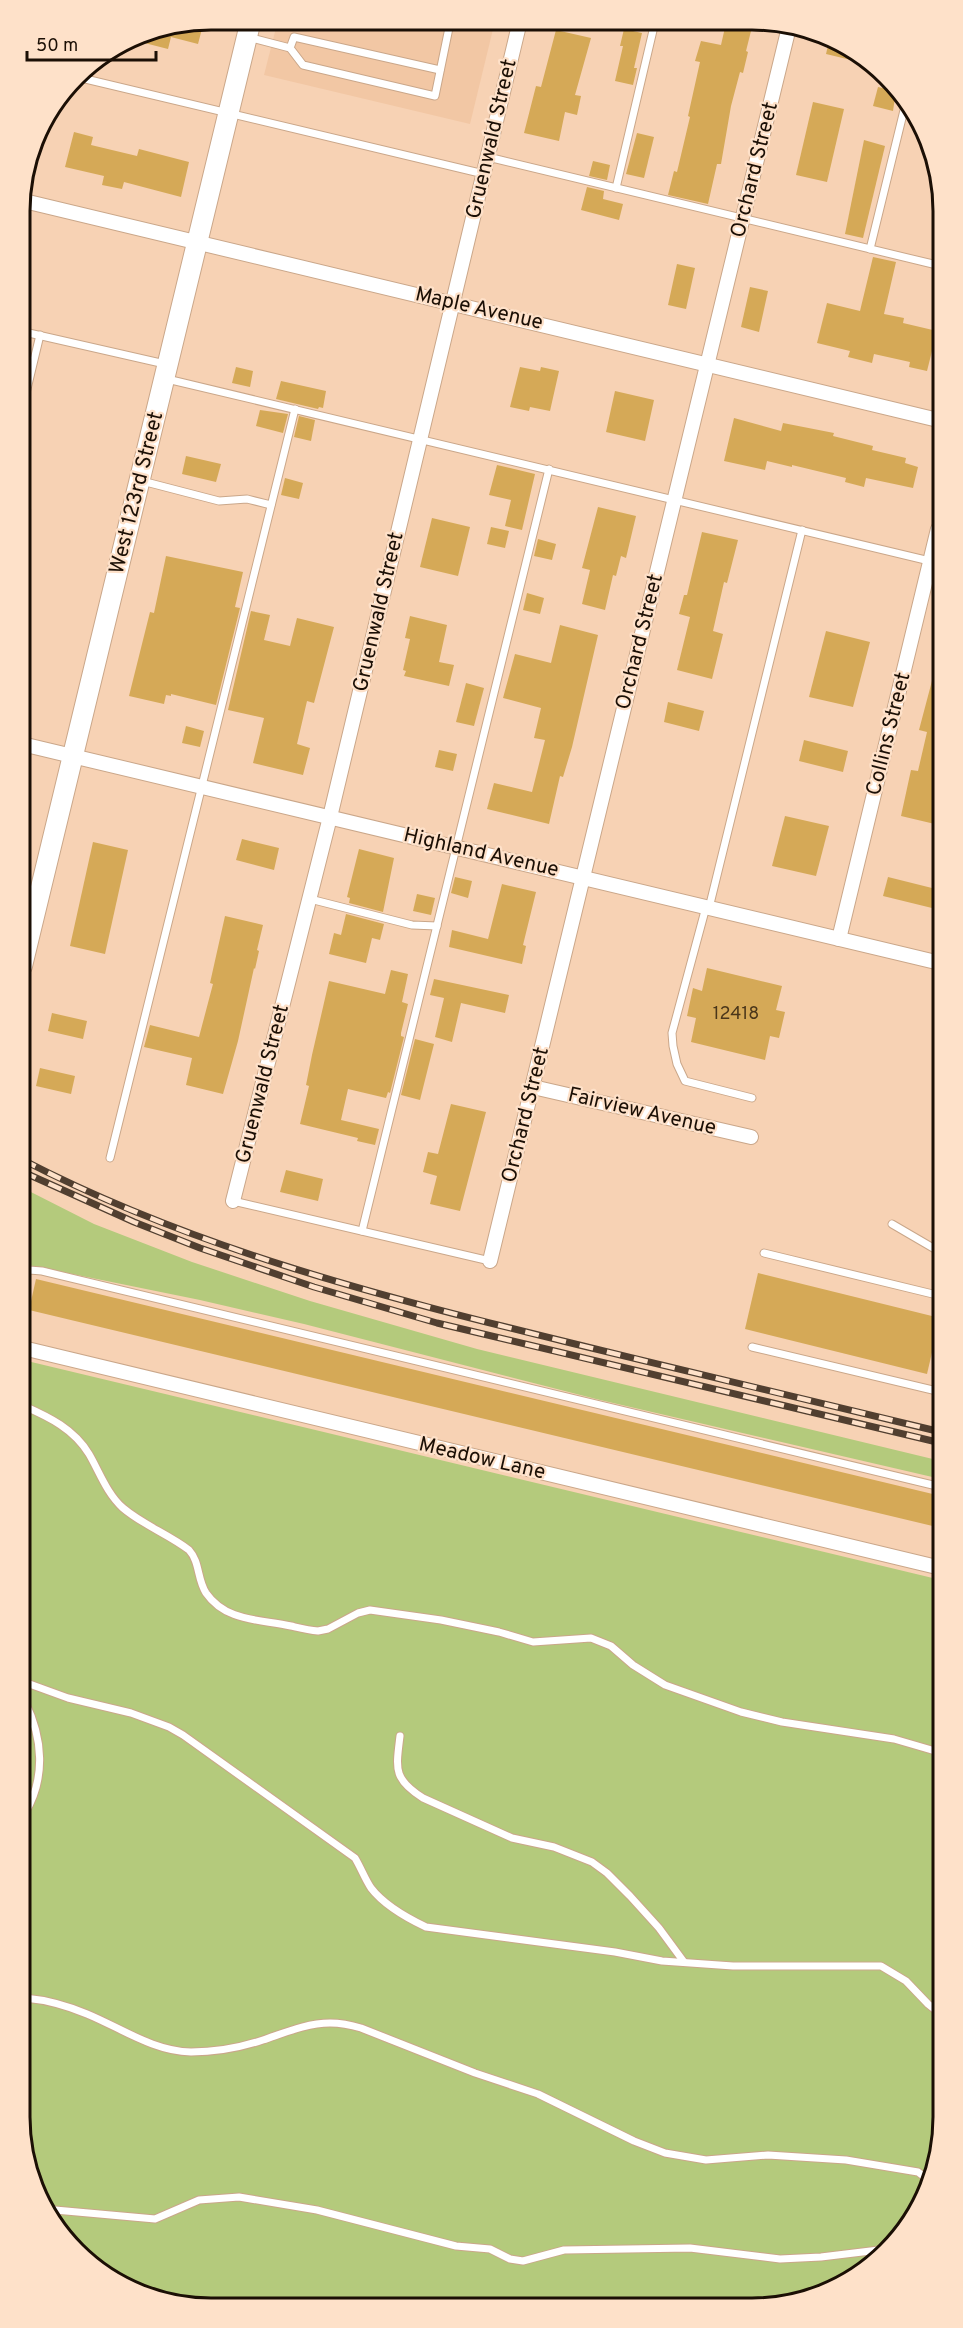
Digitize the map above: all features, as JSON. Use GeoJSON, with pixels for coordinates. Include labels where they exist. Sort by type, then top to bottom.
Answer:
{"type":"FeatureCollection","features":[{"type":"Feature","properties":{"kind":"street","name":"West 123rd Street"},"geometry":{"type":"LineString","coordinates":[[30,933],[249,30]]}},
{"type":"Feature","properties":{"kind":"street","name":"Gruenwald Street"},"geometry":{"type":"LineString","coordinates":[[233,1201],[330,817],[518,30]]}},
{"type":"Feature","properties":{"kind":"street","name":"Orchard Street"},"geometry":{"type":"LineString","coordinates":[[490,1261],[788,33]]}},
{"type":"Feature","properties":{"kind":"street","name":"Maple Avenue"},"geometry":{"type":"LineString","coordinates":[[30,202],[197,244],[708,363],[933,419]]}},
{"type":"Feature","properties":{"kind":"street","name":"Collins Street"},"geometry":{"type":"LineString","coordinates":[[839,939],[933,566]]}},
{"type":"Feature","properties":{"kind":"street","name":"Highland Avenue"},"geometry":{"type":"LineString","coordinates":[[30,746],[933,961]]}},
{"type":"Feature","properties":{"kind":"street","name":"Fairview Avenue"},"geometry":{"type":"LineString","coordinates":[[533,1087],[751,1137]]}},
{"type":"Feature","properties":{"kind":"street","name":"Meadow Lane"},"geometry":{"type":"LineString","coordinates":[[30,1350],[933,1566]]}},
{"type":"Feature","properties":{"kind":"lane"},"geometry":{"type":"LineString","coordinates":[[253,30],[290,48],[303,65],[435,96],[449,30]]}},
{"type":"Feature","properties":{"kind":"lane"},"geometry":{"type":"LineString","coordinates":[[616,188],[653,30]]}},
{"type":"Feature","properties":{"kind":"lane"},"geometry":{"type":"LineString","coordinates":[[290,48],[294,37],[440,70]]}},
{"type":"Feature","properties":{"kind":"lane"},"geometry":{"type":"LineString","coordinates":[[88,79],[484,174]]}},
{"type":"Feature","properties":{"kind":"lane"},"geometry":{"type":"LineString","coordinates":[[870,249],[904,112]]}},
{"type":"Feature","properties":{"kind":"lane"},"geometry":{"type":"LineString","coordinates":[[488,158],[933,264]]}},
{"type":"Feature","properties":{"kind":"lane"},"geometry":{"type":"LineString","coordinates":[[30,333],[295,409],[933,562]]}},
{"type":"Feature","properties":{"kind":"lane"},"geometry":{"type":"LineString","coordinates":[[30,377],[40,335]]}},
{"type":"Feature","properties":{"kind":"lane"},"geometry":{"type":"LineString","coordinates":[[110,1158],[295,409]]}},
{"type":"Feature","properties":{"kind":"lane"},"geometry":{"type":"LineString","coordinates":[[362,1231],[549,469]]}},
{"type":"Feature","properties":{"kind":"lane"},"geometry":{"type":"LineString","coordinates":[[140,481],[219,501],[247,499],[271,506]]}},
{"type":"Feature","properties":{"kind":"lane"},"geometry":{"type":"LineString","coordinates":[[752,1098],[685,1081],[673,1046],[672,1034],[708,908],[802,530]]}},
{"type":"Feature","properties":{"kind":"lane"},"geometry":{"type":"LineString","coordinates":[[310,899],[412,925],[437,926]]}},
{"type":"Feature","properties":{"kind":"lane"},"geometry":{"type":"LineString","coordinates":[[233,1201],[490,1261]]}},
{"type":"Feature","properties":{"kind":"lane"},"geometry":{"type":"LineString","coordinates":[[892,1224],[933,1248]]}},
{"type":"Feature","properties":{"kind":"lane"},"geometry":{"type":"LineString","coordinates":[[764,1253],[933,1294]]}},
{"type":"Feature","properties":{"kind":"lane"},"geometry":{"type":"LineString","coordinates":[[30,1270],[42,1271],[933,1485]]}},
{"type":"Feature","properties":{"kind":"lane"},"geometry":{"type":"LineString","coordinates":[[752,1347],[933,1390]]}},
{"type":"Feature","properties":{"kind":"lane"},"geometry":{"type":"LineString","coordinates":[[30,1409],[60,1424],[74,1435],[87,1451],[114,1498],[129,1512],[189,1550],[194,1556],[201,1583],[207,1594],[233,1616],[318,1631],[328,1629],[358,1613],[370,1610],[441,1620],[533,1641],[591,1638],[611,1646],[633,1665],[665,1685],[741,1712],[782,1722],[894,1739],[933,1750]]}},
{"type":"Feature","properties":{"kind":"lane"},"geometry":{"type":"LineString","coordinates":[[30,1684],[68,1698],[152,1719],[183,1735],[355,1858],[371,1887],[380,1898],[426,1927],[684,1962],[733,1966],[881,1966],[906,1981],[933,2008]]}},
{"type":"Feature","properties":{"kind":"lane"},"geometry":{"type":"LineString","coordinates":[[30,1713],[41,1762],[40,1778],[30,1801]]}},
{"type":"Feature","properties":{"kind":"lane"},"geometry":{"type":"LineString","coordinates":[[400,1736],[397,1766],[403,1784],[410,1790],[512,1838],[554,1847],[592,1862],[607,1873],[630,1896],[659,1928],[684,1962]]}},
{"type":"Feature","properties":{"kind":"lane"},"geometry":{"type":"LineString","coordinates":[[30,1999],[61,2005],[88,2014],[166,2049],[187,2052],[210,2052],[234,2048],[308,2025],[344,2024],[361,2028],[475,2073],[538,2094],[634,2141],[665,2153],[706,2160],[768,2155],[846,2160],[918,2172],[923,2176]]}},
{"type":"Feature","properties":{"kind":"lane"},"geometry":{"type":"LineString","coordinates":[[55,2210],[155,2219],[199,2200],[239,2197],[317,2210],[456,2246],[490,2249],[510,2259],[523,2261],[564,2250],[690,2248],[780,2259],[874,2251]]}},
{"type":"Feature","properties":{"kind":"shaded area"},"geometry":{"type":"Polygon","coordinates":[[[275,30],[493,30],[470,124],[264,75],[275,30]]]}},
{"type":"Feature","properties":{"kind":"green space"},"geometry":{"type":"Polygon","coordinates":[[[30,1192],[94,1224],[192,1262],[310,1301],[477,1349],[933,1459],[933,1477],[596,1399],[304,1324],[30,1265],[30,1192]]]}},
{"type":"Feature","properties":{"kind":"green space"},"geometry":{"type":"Polygon","coordinates":[[[30,1362],[933,1578],[933,2129],[930,2153],[919,2187],[909,2208],[880,2245],[853,2268],[822,2284],[799,2292],[752,2298],[199,2298],[175,2295],[131,2279],[110,2268],[75,2236],[60,2218],[44,2187],[36,2164],[30,2117],[30,1362]]]}},
{"type":"Feature","properties":{"kind":"building"},"geometry":{"type":"Polygon","coordinates":[[[202,30],[198,44],[171,37],[168,49],[144,43],[175,33],[202,30]]]}},
{"type":"Feature","properties":{"kind":"building"},"geometry":{"type":"Polygon","coordinates":[[[556,30],[591,38],[575,95],[581,96],[577,115],[565,112],[559,141],[524,133],[536,86],[541,87],[556,30]]]}},
{"type":"Feature","properties":{"kind":"building"},"geometry":{"type":"Polygon","coordinates":[[[624,30],[642,33],[634,68],[637,68],[633,85],[615,81],[623,46],[620,46],[624,30]]]}},
{"type":"Feature","properties":{"kind":"building"},"geometry":{"type":"Polygon","coordinates":[[[724,30],[751,30],[743,73],[740,72],[731,106],[721,164],[717,164],[708,204],[668,195],[674,171],[677,172],[690,117],[688,116],[700,62],[695,61],[701,41],[721,45],[724,30]]]}},
{"type":"Feature","properties":{"kind":"building"},"geometry":{"type":"Polygon","coordinates":[[[828,47],[852,60],[826,54],[828,47]]]}},
{"type":"Feature","properties":{"kind":"building"},"geometry":{"type":"Polygon","coordinates":[[[878,87],[885,89],[895,100],[893,111],[873,106],[878,87]]]}},
{"type":"Feature","properties":{"kind":"building"},"geometry":{"type":"Polygon","coordinates":[[[813,102],[844,109],[827,182],[796,175],[813,102]]]}},
{"type":"Feature","properties":{"kind":"building"},"geometry":{"type":"Polygon","coordinates":[[[74,132],[93,137],[91,145],[137,156],[139,149],[189,162],[181,197],[124,182],[122,189],[102,185],[104,176],[65,167],[74,132]]]}},
{"type":"Feature","properties":{"kind":"building"},"geometry":{"type":"Polygon","coordinates":[[[637,133],[654,137],[644,178],[626,174],[637,133]]]}},
{"type":"Feature","properties":{"kind":"building"},"geometry":{"type":"Polygon","coordinates":[[[864,140],[885,146],[863,238],[845,234],[864,140]]]}},
{"type":"Feature","properties":{"kind":"building"},"geometry":{"type":"Polygon","coordinates":[[[593,161],[610,165],[607,180],[589,176],[593,161]]]}},
{"type":"Feature","properties":{"kind":"building"},"geometry":{"type":"Polygon","coordinates":[[[587,187],[604,191],[603,199],[623,204],[619,220],[581,210],[587,187]]]}},
{"type":"Feature","properties":{"kind":"building"},"geometry":{"type":"Polygon","coordinates":[[[873,257],[896,262],[884,314],[904,318],[903,323],[933,330],[933,347],[927,371],[909,367],[910,362],[874,354],[872,363],[848,357],[850,351],[817,343],[827,303],[860,311],[873,257]]]}},
{"type":"Feature","properties":{"kind":"building"},"geometry":{"type":"Polygon","coordinates":[[[677,264],[695,268],[686,309],[668,305],[677,264]]]}},
{"type":"Feature","properties":{"kind":"building"},"geometry":{"type":"Polygon","coordinates":[[[750,287],[768,291],[759,332],[741,327],[750,287]]]}},
{"type":"Feature","properties":{"kind":"building"},"geometry":{"type":"Polygon","coordinates":[[[236,367],[253,371],[250,387],[232,383],[236,367]]]}},
{"type":"Feature","properties":{"kind":"building"},"geometry":{"type":"Polygon","coordinates":[[[520,367],[540,371],[541,367],[559,371],[550,411],[530,407],[529,411],[510,407],[520,367]]]}},
{"type":"Feature","properties":{"kind":"building"},"geometry":{"type":"Polygon","coordinates":[[[281,381],[326,391],[323,408],[318,409],[276,399],[281,381]]]}},
{"type":"Feature","properties":{"kind":"building"},"geometry":{"type":"Polygon","coordinates":[[[615,391],[654,400],[645,441],[606,432],[615,391]]]}},
{"type":"Feature","properties":{"kind":"building"},"geometry":{"type":"Polygon","coordinates":[[[260,410],[288,414],[283,433],[256,426],[260,410]]]}},
{"type":"Feature","properties":{"kind":"building"},"geometry":{"type":"Polygon","coordinates":[[[299,416],[315,420],[311,441],[294,437],[299,416]]]}},
{"type":"Feature","properties":{"kind":"building"},"geometry":{"type":"Polygon","coordinates":[[[734,418],[781,431],[783,423],[834,433],[833,436],[873,446],[872,450],[906,458],[905,463],[918,467],[913,488],[866,478],[864,487],[845,482],[846,478],[767,461],[765,470],[724,461],[734,418]]]}},
{"type":"Feature","properties":{"kind":"building"},"geometry":{"type":"Polygon","coordinates":[[[186,456],[221,464],[216,482],[182,474],[186,456]]]}},
{"type":"Feature","properties":{"kind":"building"},"geometry":{"type":"Polygon","coordinates":[[[497,465],[535,474],[522,530],[505,526],[511,500],[489,495],[497,465]]]}},
{"type":"Feature","properties":{"kind":"building"},"geometry":{"type":"Polygon","coordinates":[[[285,478],[303,483],[299,499],[281,495],[285,478]]]}},
{"type":"Feature","properties":{"kind":"building"},"geometry":{"type":"Polygon","coordinates":[[[598,507],[636,516],[626,558],[621,556],[616,576],[613,575],[605,610],[582,604],[590,570],[582,568],[598,507]]]}},
{"type":"Feature","properties":{"kind":"building"},"geometry":{"type":"Polygon","coordinates":[[[432,518],[470,527],[458,576],[420,567],[432,518]]]}},
{"type":"Feature","properties":{"kind":"building"},"geometry":{"type":"Polygon","coordinates":[[[491,527],[509,531],[505,548],[487,544],[491,527]]]}},
{"type":"Feature","properties":{"kind":"building"},"geometry":{"type":"Polygon","coordinates":[[[702,532],[738,540],[727,583],[724,582],[713,631],[723,634],[712,679],[677,670],[690,617],[679,614],[684,595],[687,595],[702,532]]]}},
{"type":"Feature","properties":{"kind":"building"},"geometry":{"type":"Polygon","coordinates":[[[538,539],[556,544],[552,560],[534,556],[538,539]]]}},
{"type":"Feature","properties":{"kind":"building"},"geometry":{"type":"Polygon","coordinates":[[[166,556],[243,572],[235,607],[240,608],[216,705],[171,694],[171,696],[166,695],[164,704],[129,696],[150,612],[154,613],[166,556]]]}},
{"type":"Feature","properties":{"kind":"building"},"geometry":{"type":"Polygon","coordinates":[[[527,593],[544,598],[540,614],[523,610],[527,593]]]}},
{"type":"Feature","properties":{"kind":"building"},"geometry":{"type":"Polygon","coordinates":[[[251,611],[270,615],[264,640],[290,646],[297,618],[334,627],[314,703],[307,701],[297,744],[310,748],[303,775],[253,763],[264,718],[228,710],[251,611]]]}},
{"type":"Feature","properties":{"kind":"building"},"geometry":{"type":"Polygon","coordinates":[[[410,616],[447,625],[439,662],[454,665],[449,686],[404,676],[406,671],[403,670],[410,639],[405,638],[410,616]]]}},
{"type":"Feature","properties":{"kind":"building"},"geometry":{"type":"Polygon","coordinates":[[[560,625],[598,635],[572,747],[563,777],[560,776],[549,824],[487,809],[494,783],[532,792],[545,740],[534,738],[541,708],[503,698],[515,654],[551,663],[560,625]]]}},
{"type":"Feature","properties":{"kind":"building"},"geometry":{"type":"Polygon","coordinates":[[[826,631],[870,642],[853,707],[809,697],[826,631]]]}},
{"type":"Feature","properties":{"kind":"building"},"geometry":{"type":"Polygon","coordinates":[[[933,677],[933,824],[901,816],[911,770],[918,771],[927,732],[919,730],[933,677]]]}},
{"type":"Feature","properties":{"kind":"building"},"geometry":{"type":"Polygon","coordinates":[[[466,683],[484,688],[474,726],[456,722],[466,683]]]}},
{"type":"Feature","properties":{"kind":"building"},"geometry":{"type":"Polygon","coordinates":[[[668,702],[704,711],[699,731],[664,722],[668,702]]]}},
{"type":"Feature","properties":{"kind":"building"},"geometry":{"type":"Polygon","coordinates":[[[186,726],[204,731],[200,747],[182,743],[186,726]]]}},
{"type":"Feature","properties":{"kind":"building"},"geometry":{"type":"Polygon","coordinates":[[[804,740],[848,751],[843,772],[799,761],[804,740]]]}},
{"type":"Feature","properties":{"kind":"building"},"geometry":{"type":"Polygon","coordinates":[[[439,750],[457,754],[453,771],[435,767],[439,750]]]}},
{"type":"Feature","properties":{"kind":"building"},"geometry":{"type":"Polygon","coordinates":[[[785,816],[829,826],[816,876],[772,866],[785,816]]]}},
{"type":"Feature","properties":{"kind":"building"},"geometry":{"type":"Polygon","coordinates":[[[242,839],[279,848],[274,870],[236,860],[242,839]]]}},
{"type":"Feature","properties":{"kind":"building"},"geometry":{"type":"Polygon","coordinates":[[[93,842],[128,850],[105,954],[70,946],[93,842]]]}},
{"type":"Feature","properties":{"kind":"building"},"geometry":{"type":"Polygon","coordinates":[[[359,849],[394,858],[383,912],[349,903],[350,898],[347,897],[359,849]]]}},
{"type":"Feature","properties":{"kind":"building"},"geometry":{"type":"Polygon","coordinates":[[[455,877],[472,881],[468,898],[451,893],[455,877]]]}},
{"type":"Feature","properties":{"kind":"building"},"geometry":{"type":"Polygon","coordinates":[[[888,877],[933,888],[932,908],[883,896],[888,877]]]}},
{"type":"Feature","properties":{"kind":"building"},"geometry":{"type":"Polygon","coordinates":[[[502,884],[536,892],[523,945],[526,946],[522,964],[449,947],[452,930],[488,939],[502,884]]]}},
{"type":"Feature","properties":{"kind":"building"},"geometry":{"type":"Polygon","coordinates":[[[417,894],[435,898],[431,915],[413,911],[417,894]]]}},
{"type":"Feature","properties":{"kind":"building"},"geometry":{"type":"Polygon","coordinates":[[[346,914],[384,924],[380,940],[372,938],[366,963],[329,954],[334,933],[341,935],[346,914]]]}},
{"type":"Feature","properties":{"kind":"building"},"geometry":{"type":"Polygon","coordinates":[[[225,916],[263,925],[238,1041],[223,1094],[186,1085],[192,1058],[144,1047],[150,1025],[199,1037],[213,984],[210,983],[225,916]]]}},
{"type":"Feature","properties":{"kind":"building"},"geometry":{"type":"Polygon","coordinates":[[[707,968],[782,986],[776,1010],[785,1012],[779,1038],[770,1036],[765,1060],[691,1042],[696,1018],[687,1016],[693,988],[702,991],[707,968]]]}},
{"type":"Feature","properties":{"kind":"building"},"geometry":{"type":"Polygon","coordinates":[[[391,970],[408,974],[402,1002],[408,1004],[401,1033],[404,1037],[390,1093],[388,1092],[386,1098],[348,1089],[341,1120],[379,1129],[375,1145],[357,1141],[358,1138],[300,1124],[309,1086],[306,1085],[312,1055],[329,981],[385,994],[391,970]]]}},
{"type":"Feature","properties":{"kind":"building"},"geometry":{"type":"Polygon","coordinates":[[[434,979],[509,995],[505,1013],[461,1003],[452,1042],[435,1037],[444,998],[430,995],[434,979]]]}},
{"type":"Feature","properties":{"kind":"building"},"geometry":{"type":"Polygon","coordinates":[[[52,1013],[87,1021],[83,1039],[48,1031],[52,1013]]]}},
{"type":"Feature","properties":{"kind":"building"},"geometry":{"type":"Polygon","coordinates":[[[415,1039],[434,1044],[420,1100],[401,1095],[415,1039]]]}},
{"type":"Feature","properties":{"kind":"building"},"geometry":{"type":"Polygon","coordinates":[[[40,1068],[75,1076],[71,1094],[36,1086],[40,1068]]]}},
{"type":"Feature","properties":{"kind":"building"},"geometry":{"type":"Polygon","coordinates":[[[451,1104],[486,1112],[460,1211],[430,1204],[437,1176],[423,1172],[428,1152],[438,1154],[451,1104]]]}},
{"type":"Feature","properties":{"kind":"building"},"geometry":{"type":"Polygon","coordinates":[[[286,1170],[323,1179],[318,1201],[280,1192],[286,1170]]]}},
{"type":"Feature","properties":{"kind":"building"},"geometry":{"type":"Polygon","coordinates":[[[758,1273],[933,1316],[933,1348],[927,1374],[745,1329],[758,1273]]]}},
{"type":"Feature","properties":{"kind":"building"},"geometry":{"type":"Polygon","coordinates":[[[36,1279],[933,1494],[933,1526],[30,1310],[36,1279]]]}},
{"type":"Feature","properties":{"kind":"railway"},"geometry":{"type":"LineString","coordinates":[[30,1163],[88,1192],[155,1220],[291,1268],[501,1326],[933,1430]]}},
{"type":"Feature","properties":{"kind":"railway"},"geometry":{"type":"LineString","coordinates":[[30,1175],[134,1222],[200,1248],[314,1287],[437,1323],[933,1441]]}}]}
